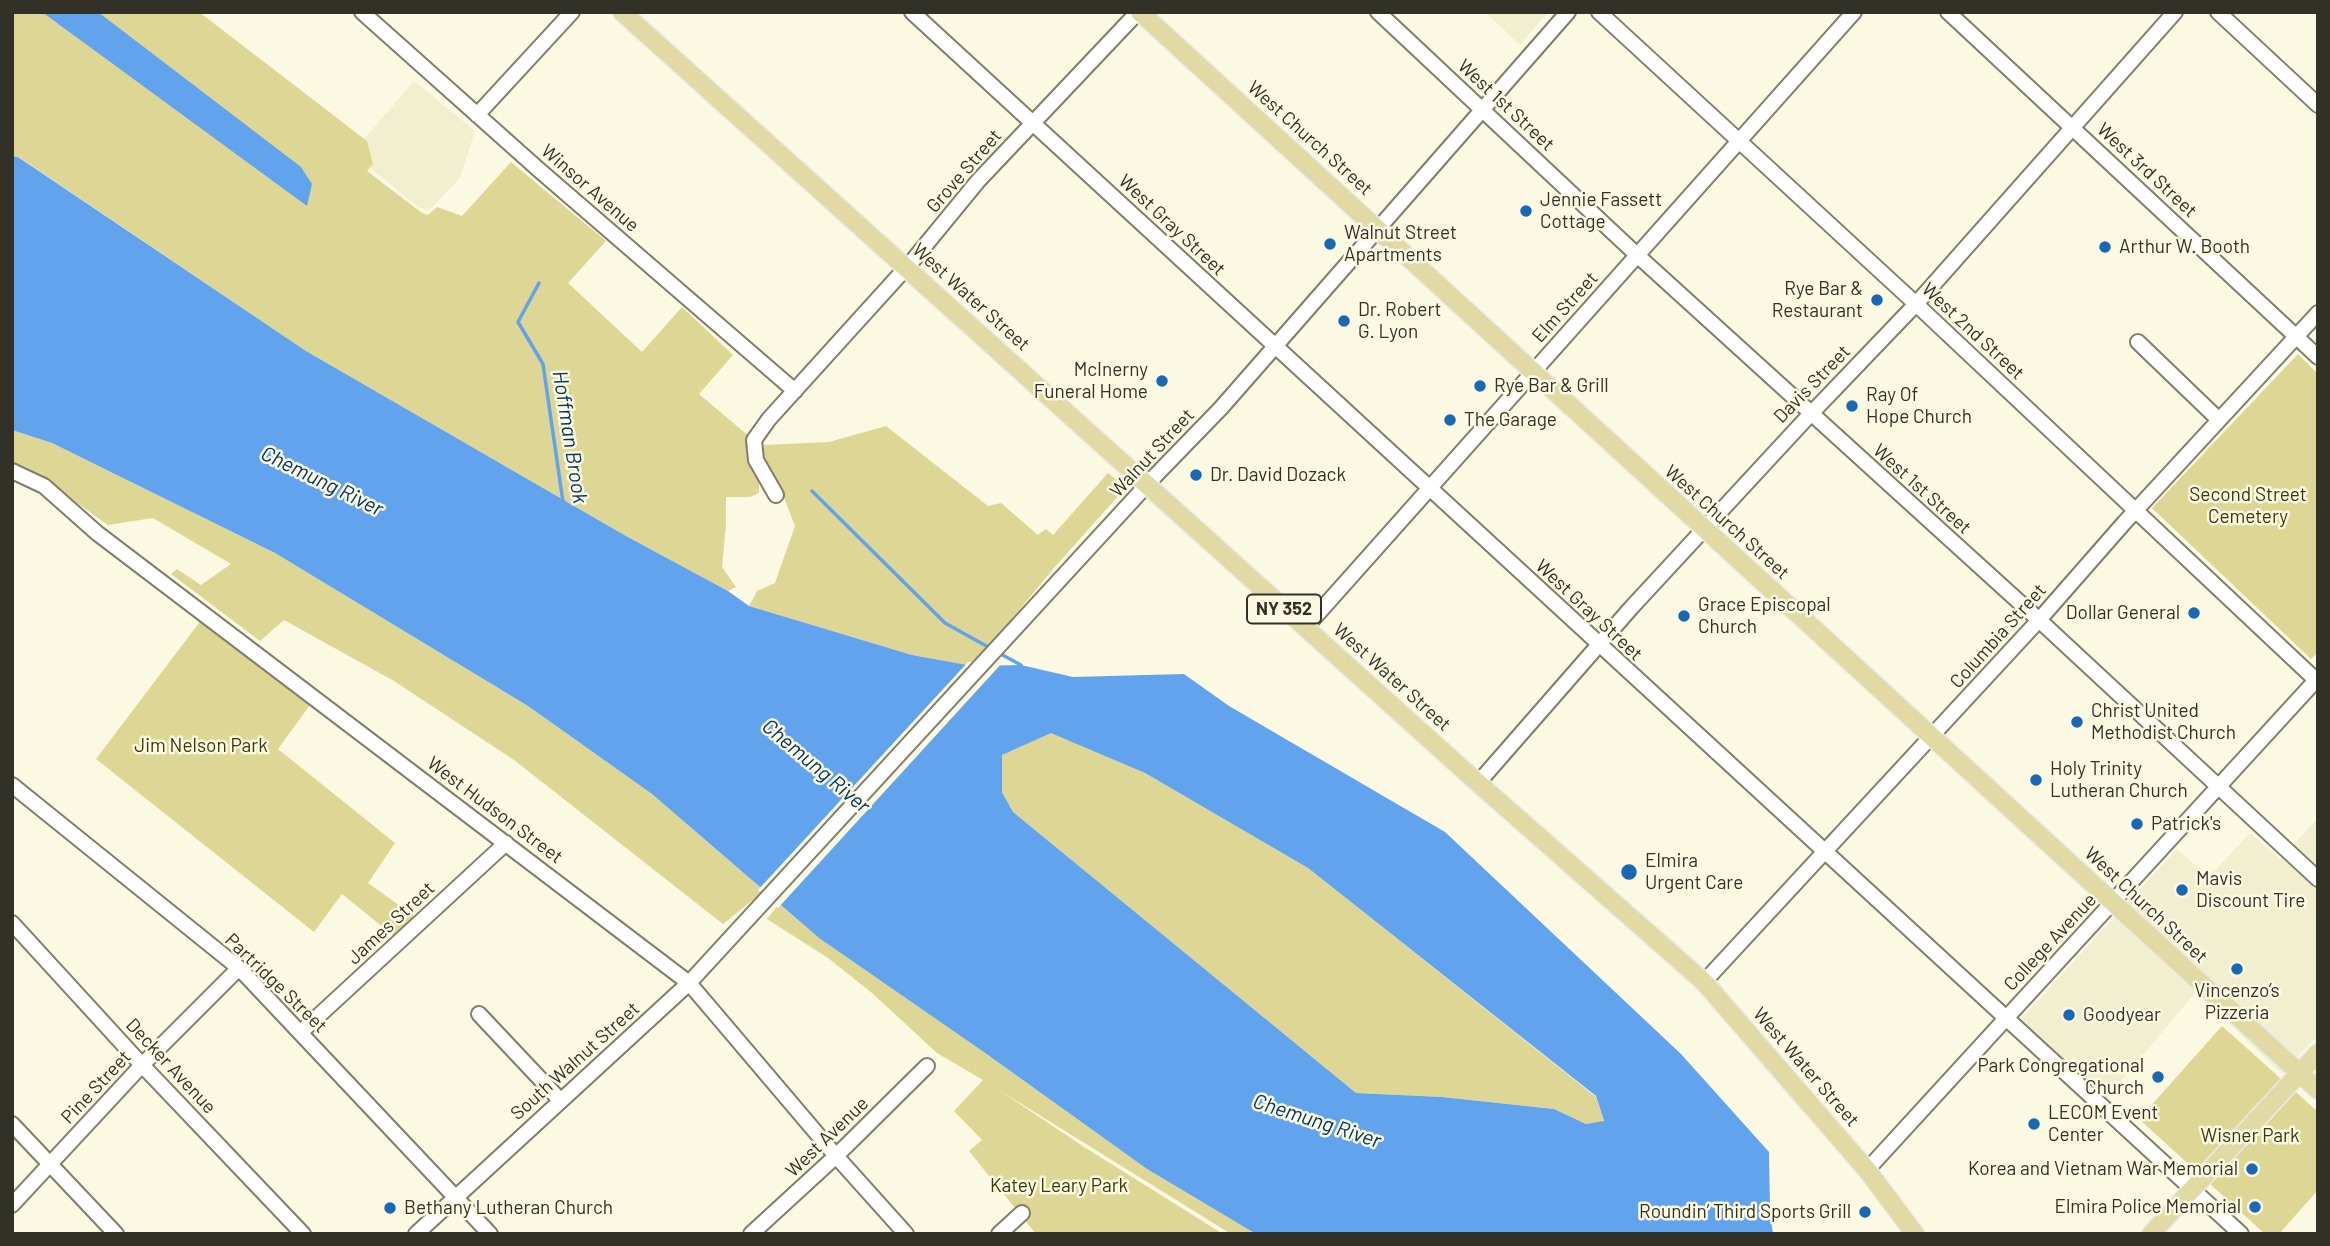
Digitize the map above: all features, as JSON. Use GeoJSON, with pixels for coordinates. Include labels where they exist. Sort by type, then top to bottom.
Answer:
{"type":"FeatureCollection","features":[{"type":"Feature","properties":{"kind":"main road","name":"West Water Street"},"geometry":{"type":"LineString","coordinates":[[622,12],[1305,628],[1704,982],[1867,1170],[1915,1234]]}},
{"type":"Feature","properties":{"kind":"main road","name":"West Church Street"},"geometry":{"type":"LineString","coordinates":[[1139,12],[2318,1090]]}},
{"type":"Feature","properties":{"kind":"main road"},"geometry":{"type":"LineString","coordinates":[[2151,1234],[2318,1052]]}},
{"type":"Feature","properties":{"kind":"street","name":"Winsor Avenue"},"geometry":{"type":"LineString","coordinates":[[362,12],[794,391]]}},
{"type":"Feature","properties":{"kind":"street"},"geometry":{"type":"LineString","coordinates":[[477,115],[572,12]]}},
{"type":"Feature","properties":{"kind":"street","name":"West Gray Street"},"geometry":{"type":"LineString","coordinates":[[912,12],[2241,1234]]}},
{"type":"Feature","properties":{"kind":"street","name":"Grove Street"},"geometry":{"type":"LineString","coordinates":[[776,495],[756,460],[754,440],[769,419],[906,268],[978,181],[1139,12]]}},
{"type":"Feature","properties":{"kind":"street","name":"West 1st Street"},"geometry":{"type":"LineString","coordinates":[[1378,12],[1637,256],[2039,620],[2318,879]]}},
{"type":"Feature","properties":{"kind":"street","name":"Walnut Street"},"geometry":{"type":"LineString","coordinates":[[755,913],[1148,484],[1221,408],[1568,12]]}},
{"type":"Feature","properties":{"kind":"street","name":"West 2nd Street"},"geometry":{"type":"LineString","coordinates":[[1599,12],[1916,304],[2317,680]]}},
{"type":"Feature","properties":{"kind":"street","name":"Elm Street"},"geometry":{"type":"LineString","coordinates":[[1305,628],[1854,12]]}},
{"type":"Feature","properties":{"kind":"street","name":"West 3rd Street"},"geometry":{"type":"LineString","coordinates":[[1948,12],[2318,357]]}},
{"type":"Feature","properties":{"kind":"street","name":"Davis Street"},"geometry":{"type":"LineString","coordinates":[[1478,783],[1704,528],[1916,304],[2175,12]]}},
{"type":"Feature","properties":{"kind":"street"},"geometry":{"type":"LineString","coordinates":[[2218,12],[2318,105]]}},
{"type":"Feature","properties":{"kind":"street","name":"Columbia Street"},"geometry":{"type":"LineString","coordinates":[[1704,982],[2318,313]]}},
{"type":"Feature","properties":{"kind":"street"},"geometry":{"type":"LineString","coordinates":[[2138,342],[2219,420]]}},
{"type":"Feature","properties":{"kind":"street","name":"West Hudson Street"},"geometry":{"type":"LineString","coordinates":[[12,471],[44,486],[97,533],[689,983],[906,1234]]}},
{"type":"Feature","properties":{"kind":"street","name":"College Avenue"},"geometry":{"type":"LineString","coordinates":[[1867,1170],[2317,680]]}},
{"type":"Feature","properties":{"kind":"street","name":"Partridge Street"},"geometry":{"type":"LineString","coordinates":[[12,785],[239,968],[490,1234]]}},
{"type":"Feature","properties":{"kind":"street","name":"James Street"},"geometry":{"type":"LineString","coordinates":[[301,1032],[506,843]]}},
{"type":"Feature","properties":{"kind":"street","name":"South Walnut Street"},"geometry":{"type":"LineString","coordinates":[[416,1234],[689,983],[755,913]]}},
{"type":"Feature","properties":{"kind":"street","name":"Decker Avenue"},"geometry":{"type":"LineString","coordinates":[[12,923],[303,1234]]}},
{"type":"Feature","properties":{"kind":"street","name":"Pine Street"},"geometry":{"type":"LineString","coordinates":[[12,1205],[142,1065],[239,968]]}},
{"type":"Feature","properties":{"kind":"street"},"geometry":{"type":"LineString","coordinates":[[479,1014],[560,1100]]}},
{"type":"Feature","properties":{"kind":"street","name":"West Avenue"},"geometry":{"type":"LineString","coordinates":[[751,1234],[836,1156],[927,1066]]}},
{"type":"Feature","properties":{"kind":"street"},"geometry":{"type":"LineString","coordinates":[[12,1124],[116,1234]]}},
{"type":"Feature","properties":{"kind":"street"},"geometry":{"type":"LineString","coordinates":[[999,1234],[1022,1213]]}},
{"type":"Feature","properties":{"kind":"shaded area"},"geometry":{"type":"Polygon","coordinates":[[[1485,12],[1548,12],[1520,45],[1485,12]]]}},
{"type":"Feature","properties":{"kind":"shaded area"},"geometry":{"type":"Polygon","coordinates":[[[414,81],[475,131],[460,178],[429,211],[418,207],[352,153],[414,81]]]}},
{"type":"Feature","properties":{"kind":"shaded area"},"geometry":{"type":"Polygon","coordinates":[[[2318,818],[2318,1036],[2281,1073],[2196,992],[2107,1098],[2020,1020],[2177,849],[2209,877],[2250,833],[2280,859],[2318,818]]]}},
{"type":"Feature","properties":{"kind":"green space"},"geometry":{"type":"Polygon","coordinates":[[[12,12],[199,12],[367,141],[373,164],[367,171],[428,215],[437,207],[462,216],[511,162],[606,241],[568,283],[642,352],[682,307],[733,355],[699,394],[750,437],[759,479],[759,493],[750,497],[726,497],[722,567],[736,587],[728,591],[626,536],[306,351],[19,157],[12,156],[12,12]]]}},
{"type":"Feature","properties":{"kind":"green space","name":"Second Street Cemetery"},"geometry":{"type":"Polygon","coordinates":[[[2298,354],[2318,374],[2318,652],[2311,659],[2152,508],[2298,354]]]}},
{"type":"Feature","properties":{"kind":"green space"},"geometry":{"type":"Polygon","coordinates":[[[886,426],[988,506],[1001,503],[1038,535],[1046,529],[1053,535],[1108,473],[1120,483],[1120,494],[1053,569],[973,666],[912,655],[749,606],[757,591],[775,583],[795,526],[784,498],[760,459],[764,445],[829,442],[886,426]]]}},
{"type":"Feature","properties":{"kind":"green space"},"geometry":{"type":"Polygon","coordinates":[[[12,430],[52,443],[275,553],[528,706],[652,794],[764,891],[723,924],[514,760],[394,681],[284,620],[260,641],[171,574],[177,569],[201,585],[231,564],[153,518],[108,525],[28,468],[12,463],[12,430]]]}},
{"type":"Feature","properties":{"kind":"green space","name":"Jim Nelson Park"},"geometry":{"type":"Polygon","coordinates":[[[205,615],[315,698],[278,749],[395,843],[368,883],[421,921],[400,941],[342,894],[314,932],[96,759],[205,615]]]}},
{"type":"Feature","properties":{"kind":"green space"},"geometry":{"type":"Polygon","coordinates":[[[1051,732],[1145,773],[1308,868],[1596,1097],[1604,1122],[1586,1124],[1554,1109],[1442,1097],[1356,1093],[1013,812],[1002,792],[1002,755],[1051,732]]]}},
{"type":"Feature","properties":{"kind":"green space","name":"Katey Leary Park"},"geometry":{"type":"Polygon","coordinates":[[[779,904],[819,938],[1147,1169],[1256,1234],[1231,1234],[999,1090],[1223,1234],[1036,1234],[969,1151],[982,1140],[954,1111],[983,1080],[937,1053],[872,993],[828,958],[767,919],[779,904]]]}},
{"type":"Feature","properties":{"kind":"green space","name":"Wisner Park"},"geometry":{"type":"Polygon","coordinates":[[[2222,1026],[2318,1112],[2318,1190],[2279,1234],[2265,1234],[2139,1119],[2222,1026]]]}},
{"type":"Feature","properties":{"kind":"water"},"geometry":{"type":"Polygon","coordinates":[[[42,12],[98,12],[301,167],[312,184],[307,206],[42,12]]]}},
{"type":"Feature","properties":{"kind":"water","name":"Chemung River"},"geometry":{"type":"Polygon","coordinates":[[[12,156],[18,157],[306,351],[626,536],[728,591],[749,606],[912,655],[973,666],[1021,665],[1073,677],[1184,674],[1229,706],[1445,832],[1681,1054],[1769,1152],[1773,1234],[1256,1234],[1147,1169],[819,938],[652,794],[528,706],[275,553],[52,443],[12,430],[12,156]],[[1051,733],[1002,755],[1002,792],[1013,812],[1356,1093],[1442,1097],[1554,1109],[1586,1124],[1604,1121],[1596,1096],[1308,868],[1145,773],[1051,733]]]}},
{"type":"Feature","properties":{"kind":"pier"},"geometry":{"type":"Polygon","coordinates":[[[968,662],[1003,662],[778,908],[758,890],[968,662]]]}},
{"type":"Feature","properties":{"kind":"waterway","name":"Hoffman Brook"},"geometry":{"type":"LineString","coordinates":[[539,283],[518,322],[543,364],[563,502]]}},
{"type":"Feature","properties":{"kind":"waterway"},"geometry":{"type":"LineString","coordinates":[[812,491],[945,623],[990,648]]}},
{"type":"Feature","properties":{"kind":"waterway"},"geometry":{"type":"LineString","coordinates":[[997,652],[1021,665]]}},
{"type":"Feature","properties":{"kind":"place","name":"Jennie Fassett Cottage"},"geometry":{"type":"Point","coordinates":[1526,211]}},
{"type":"Feature","properties":{"kind":"place","name":"Walnut Street Apartments"},"geometry":{"type":"Point","coordinates":[1330,244]}},
{"type":"Feature","properties":{"kind":"place","name":"Arthur W. Booth"},"geometry":{"type":"Point","coordinates":[2105,247]}},
{"type":"Feature","properties":{"kind":"place","name":"Rye Bar & Restaurant"},"geometry":{"type":"Point","coordinates":[1877,300]}},
{"type":"Feature","properties":{"kind":"place","name":"Dr. Robert G. Lyon"},"geometry":{"type":"Point","coordinates":[1344,321]}},
{"type":"Feature","properties":{"kind":"place","name":"McInerny Funeral Home"},"geometry":{"type":"Point","coordinates":[1162,381]}},
{"type":"Feature","properties":{"kind":"place","name":"Rye Bar & Grill"},"geometry":{"type":"Point","coordinates":[1480,386]}},
{"type":"Feature","properties":{"kind":"place","name":"Ray Of Hope Church"},"geometry":{"type":"Point","coordinates":[1852,406]}},
{"type":"Feature","properties":{"kind":"place","name":"The Garage"},"geometry":{"type":"Point","coordinates":[1450,420]}},
{"type":"Feature","properties":{"kind":"place","name":"Dr. David Dozack"},"geometry":{"type":"Point","coordinates":[1196,475]}},
{"type":"Feature","properties":{"kind":"place","name":"Dollar General"},"geometry":{"type":"Point","coordinates":[2194,613]}},
{"type":"Feature","properties":{"kind":"place","name":"Grace Episcopal Church"},"geometry":{"type":"Point","coordinates":[1684,616]}},
{"type":"Feature","properties":{"kind":"place","name":"Christ United Methodist Church"},"geometry":{"type":"Point","coordinates":[2077,722]}},
{"type":"Feature","properties":{"kind":"place","name":"Holy Trinity Lutheran Church"},"geometry":{"type":"Point","coordinates":[2036,780]}},
{"type":"Feature","properties":{"kind":"place","name":"Patrick's"},"geometry":{"type":"Point","coordinates":[2137,824]}},
{"type":"Feature","properties":{"kind":"place","name":"Elmira Urgent Care"},"geometry":{"type":"Point","coordinates":[1629,872]}},
{"type":"Feature","properties":{"kind":"place","name":"Mavis Discount Tire"},"geometry":{"type":"Point","coordinates":[2182,890]}},
{"type":"Feature","properties":{"kind":"place","name":"Vincenzo’s Pizzeria"},"geometry":{"type":"Point","coordinates":[2237,969]}},
{"type":"Feature","properties":{"kind":"place","name":"Goodyear"},"geometry":{"type":"Point","coordinates":[2069,1015]}},
{"type":"Feature","properties":{"kind":"place","name":"Park Congregational Church"},"geometry":{"type":"Point","coordinates":[2158,1077]}},
{"type":"Feature","properties":{"kind":"place","name":"LECOM Event Center"},"geometry":{"type":"Point","coordinates":[2034,1124]}},
{"type":"Feature","properties":{"kind":"place","name":"Korea and Vietnam War Memorial"},"geometry":{"type":"Point","coordinates":[2252,1169]}},
{"type":"Feature","properties":{"kind":"place","name":"Elmira Police Memorial"},"geometry":{"type":"Point","coordinates":[2255,1207]}},
{"type":"Feature","properties":{"kind":"place","name":"Bethany Lutheran Church"},"geometry":{"type":"Point","coordinates":[390,1208]}},
{"type":"Feature","properties":{"kind":"place","name":"Roundin’ Third Sports Grill"},"geometry":{"type":"Point","coordinates":[1865,1212]}}]}
